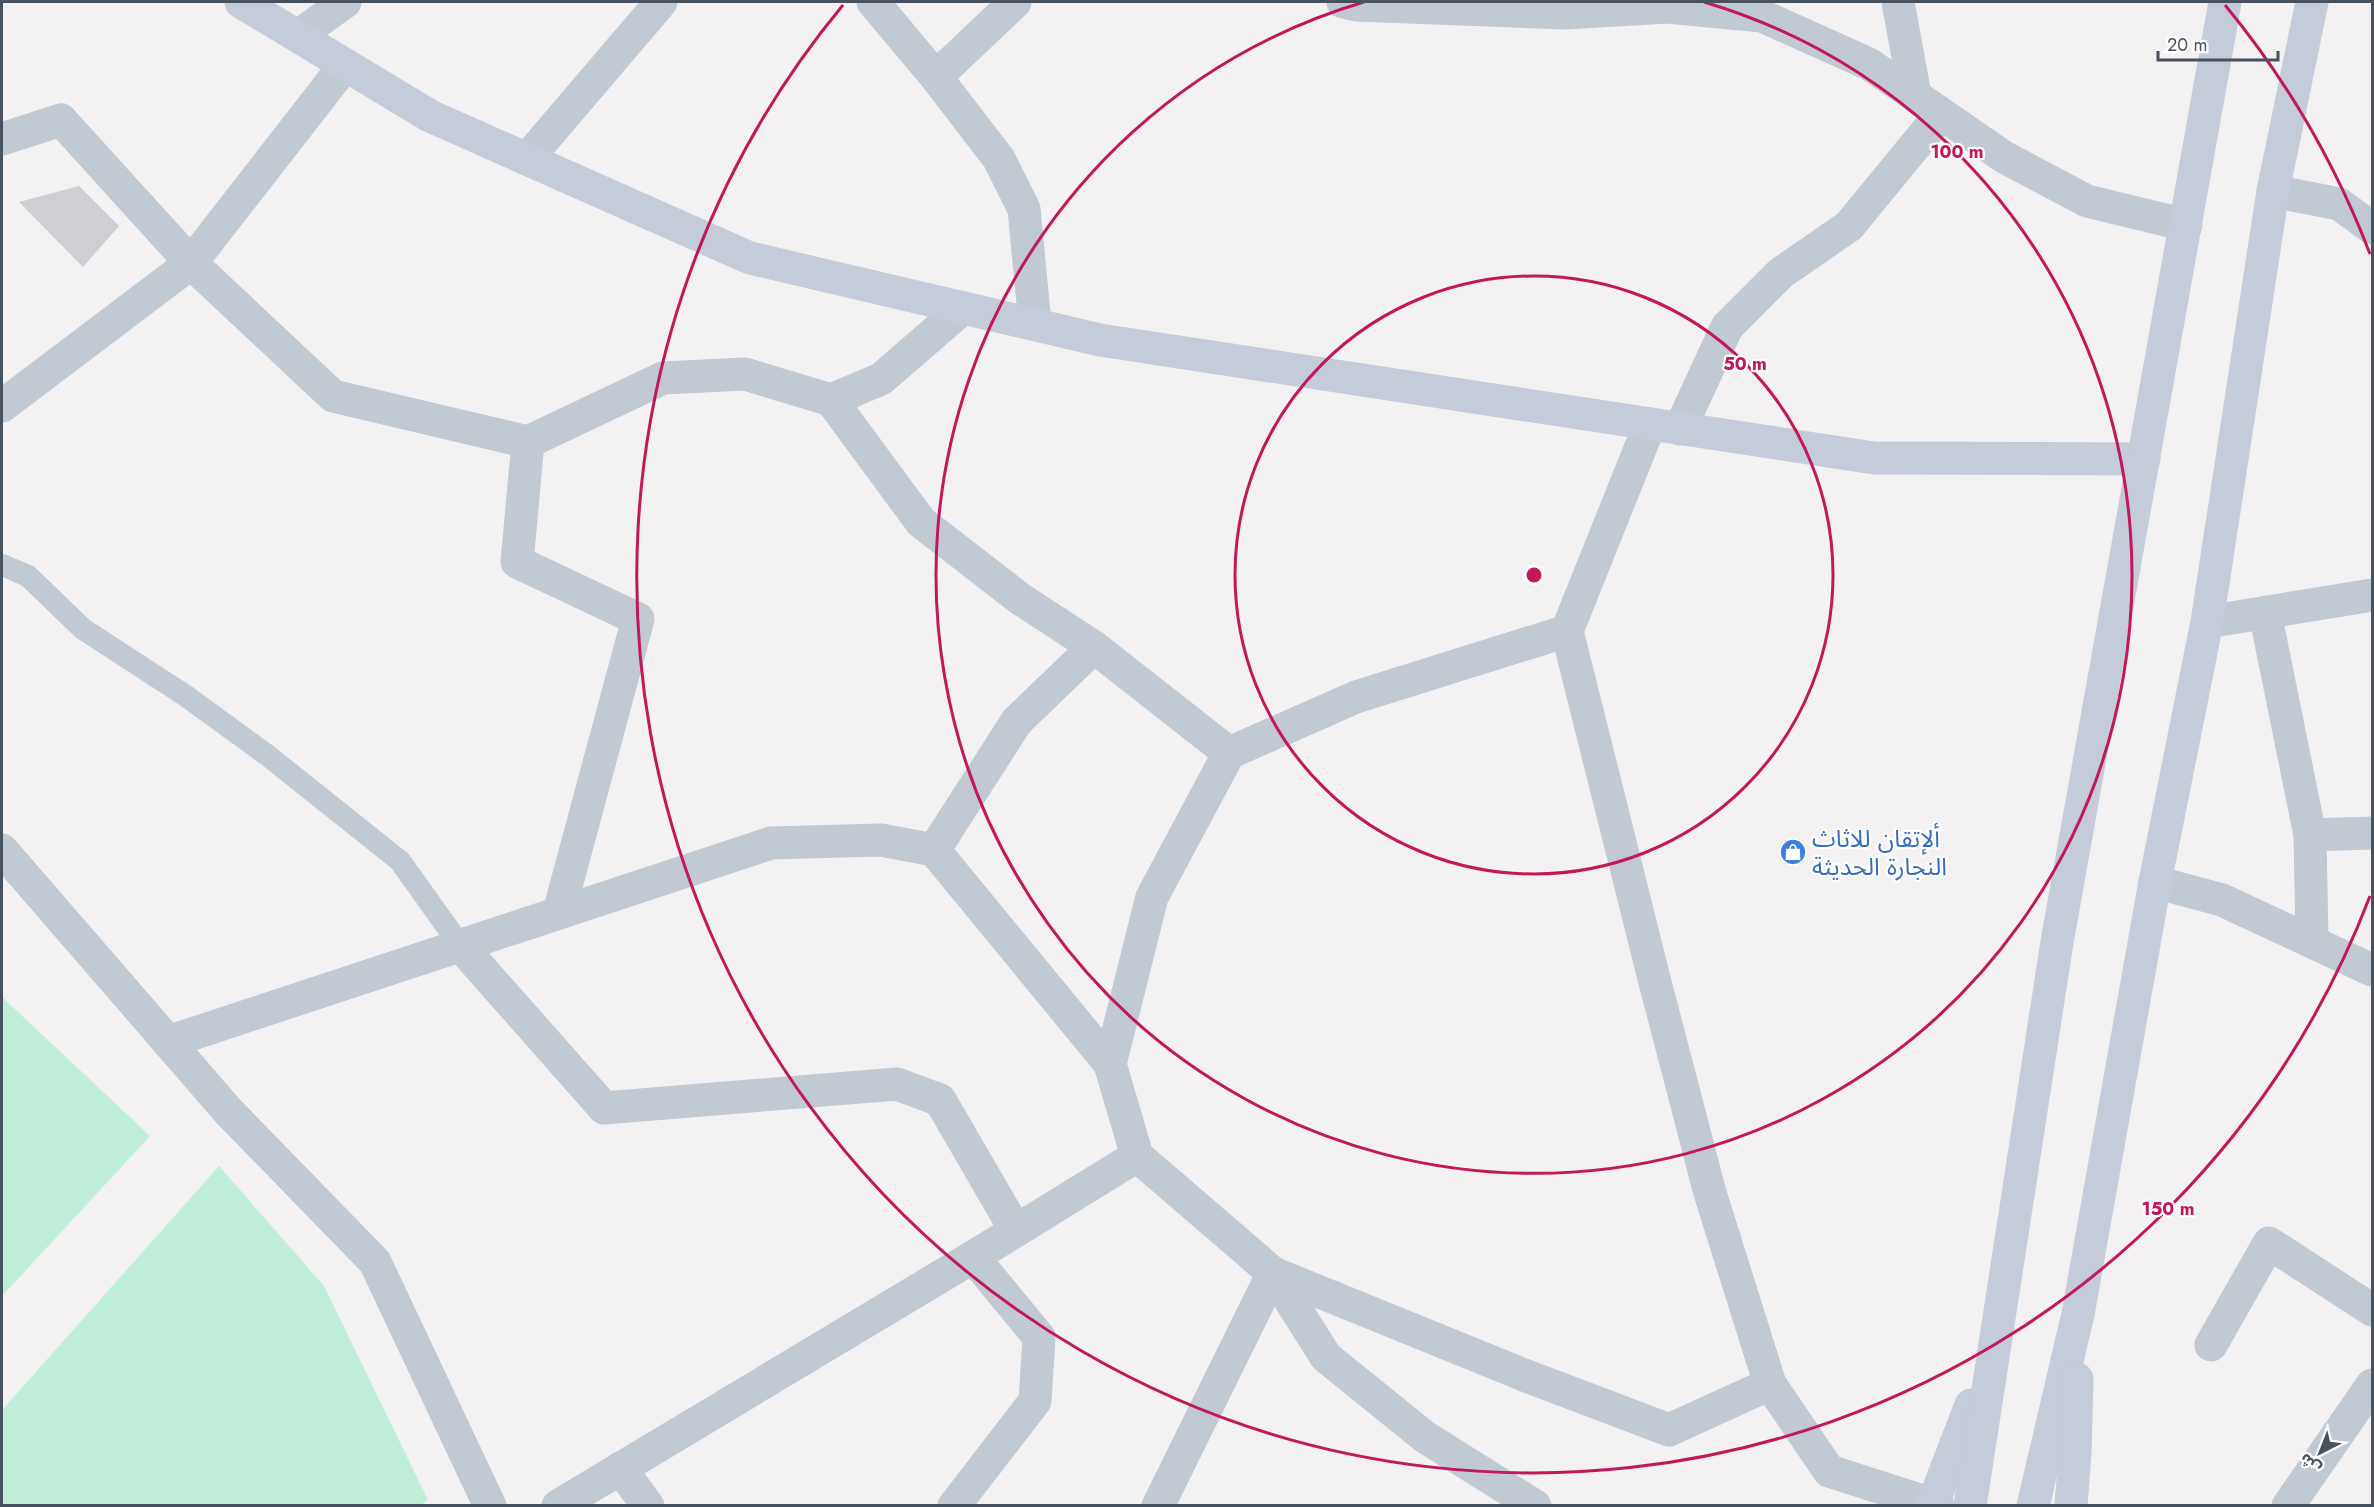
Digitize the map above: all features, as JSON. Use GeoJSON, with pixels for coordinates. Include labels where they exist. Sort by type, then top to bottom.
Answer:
{"type":"FeatureCollection","features":[{"type":"Feature","properties":{"kind":"main road"},"geometry":{"type":"LineString","coordinates":[[241,2],[430,116],[750,258],[1101,340],[1874,458],[2144,459]]}},
{"type":"Feature","properties":{"kind":"main road"},"geometry":{"type":"LineString","coordinates":[[1970,1506],[2056,942],[2225,2]]}},
{"type":"Feature","properties":{"kind":"main road"},"geometry":{"type":"LineString","coordinates":[[2033,1506],[2078,1314],[2155,882],[2207,622],[2273,191],[2312,2]]}},
{"type":"Feature","properties":{"kind":"main road"},"geometry":{"type":"LineString","coordinates":[[2071,1506],[2075,1453],[2078,1314]]}},
{"type":"Feature","properties":{"kind":"main road"},"geometry":{"type":"LineString","coordinates":[[1934,1505],[1994,1347]]}},
{"type":"Feature","properties":{"kind":"street"},"geometry":{"type":"LineString","coordinates":[[298,36],[345,2]]}},
{"type":"Feature","properties":{"kind":"street"},"geometry":{"type":"LineString","coordinates":[[527,159],[661,2]]}},
{"type":"Feature","properties":{"kind":"street"},"geometry":{"type":"LineString","coordinates":[[873,2],[936,77],[999,159],[1024,209],[1035,324]]}},
{"type":"Feature","properties":{"kind":"street"},"geometry":{"type":"LineString","coordinates":[[936,77],[1015,2]]}},
{"type":"Feature","properties":{"kind":"street"},"geometry":{"type":"LineString","coordinates":[[1344,2],[1356,5],[1667,7],[1762,16],[1869,64],[2004,157],[2087,201],[2186,225]]}},
{"type":"Feature","properties":{"kind":"street"},"geometry":{"type":"LineString","coordinates":[[1898,2],[1915,95]]}},
{"type":"Feature","properties":{"kind":"street"},"geometry":{"type":"LineString","coordinates":[[2,406],[191,263],[345,65]]}},
{"type":"Feature","properties":{"kind":"street"},"geometry":{"type":"LineString","coordinates":[[1934,1505],[1829,1471],[1770,1384],[1710,1193],[1567,631],[1665,427],[1727,327],[1781,273],[1849,226],[1941,114]]}},
{"type":"Feature","properties":{"kind":"street"},"geometry":{"type":"LineString","coordinates":[[2,140],[61,120],[191,263],[333,396],[528,442],[663,378],[745,374],[831,400],[921,522],[1019,598],[1094,647],[1229,753]]}},
{"type":"Feature","properties":{"kind":"street"},"geometry":{"type":"LineString","coordinates":[[2273,191],[2339,204],[2373,228]]}},
{"type":"Feature","properties":{"kind":"street"},"geometry":{"type":"LineString","coordinates":[[831,400],[881,379],[963,308]]}},
{"type":"Feature","properties":{"kind":"street"},"geometry":{"type":"LineString","coordinates":[[528,442],[517,562],[638,619],[558,912]]}},
{"type":"Feature","properties":{"kind":"street"},"geometry":{"type":"LineString","coordinates":[[2207,622],[2373,595]]}},
{"type":"Feature","properties":{"kind":"street"},"geometry":{"type":"LineString","coordinates":[[2265,614],[2310,836],[2312,941]]}},
{"type":"Feature","properties":{"kind":"street"},"geometry":{"type":"LineString","coordinates":[[1110,1064],[1152,897],[1229,753],[1356,698],[1567,631]]}},
{"type":"Feature","properties":{"kind":"street"},"geometry":{"type":"LineString","coordinates":[[934,850],[1017,721],[1094,647]]}},
{"type":"Feature","properties":{"kind":"street"},"geometry":{"type":"LineString","coordinates":[[2310,836],[2373,833]]}},
{"type":"Feature","properties":{"kind":"street"},"geometry":{"type":"LineString","coordinates":[[168,1042],[771,843],[881,840],[934,850],[1110,1064],[1137,1156],[1273,1273],[1326,1357],[1425,1437],[1535,1506]]}},
{"type":"Feature","properties":{"kind":"street"},"geometry":{"type":"LineString","coordinates":[[2,850],[228,1111],[375,1262],[490,1506]]}},
{"type":"Feature","properties":{"kind":"street"},"geometry":{"type":"LineString","coordinates":[[2155,882],[2222,900],[2373,970]]}},
{"type":"Feature","properties":{"kind":"street"},"geometry":{"type":"LineString","coordinates":[[460,945],[604,1108],[897,1084],[940,1100],[1016,1231]]}},
{"type":"Feature","properties":{"kind":"street"},"geometry":{"type":"LineString","coordinates":[[558,1506],[1137,1156]]}},
{"type":"Feature","properties":{"kind":"street"},"geometry":{"type":"LineString","coordinates":[[2211,1345],[2269,1243],[2373,1310]]}},
{"type":"Feature","properties":{"kind":"street"},"geometry":{"type":"LineString","coordinates":[[954,1506],[1035,1401],[1039,1337],[973,1257]]}},
{"type":"Feature","properties":{"kind":"street"},"geometry":{"type":"LineString","coordinates":[[1273,1273],[1513,1371],[1670,1431],[1770,1384]]}},
{"type":"Feature","properties":{"kind":"street"},"geometry":{"type":"LineString","coordinates":[[1158,1506],[1273,1273]]}},
{"type":"Feature","properties":{"kind":"street"},"geometry":{"type":"LineString","coordinates":[[2288,1506],[2373,1385]]}},
{"type":"Feature","properties":{"kind":"street"},"geometry":{"type":"LineString","coordinates":[[620,1468],[648,1506]]}},
{"type":"Feature","properties":{"kind":"lane"},"geometry":{"type":"LineString","coordinates":[[2,565],[28,576],[83,628],[195,703],[267,755],[400,861],[460,945]]}},
{"type":"Feature","properties":{"kind":"green space"},"geometry":{"type":"Polygon","coordinates":[[[2,997],[150,1136],[2,1296],[2,997]]]}},
{"type":"Feature","properties":{"kind":"green space"},"geometry":{"type":"Polygon","coordinates":[[[219,1166],[324,1286],[428,1500],[419,1506],[2,1505],[2,1410],[219,1166]]]}},
{"type":"Feature","properties":{"kind":"building"},"geometry":{"type":"Polygon","coordinates":[[[79,186],[119,226],[83,267],[19,202],[79,186]]]}},
{"type":"Feature","properties":{"kind":"place","name":"ألإتقان للاثاث النجارة الحديثة"},"geometry":{"type":"Point","coordinates":[1793,852]}}]}
